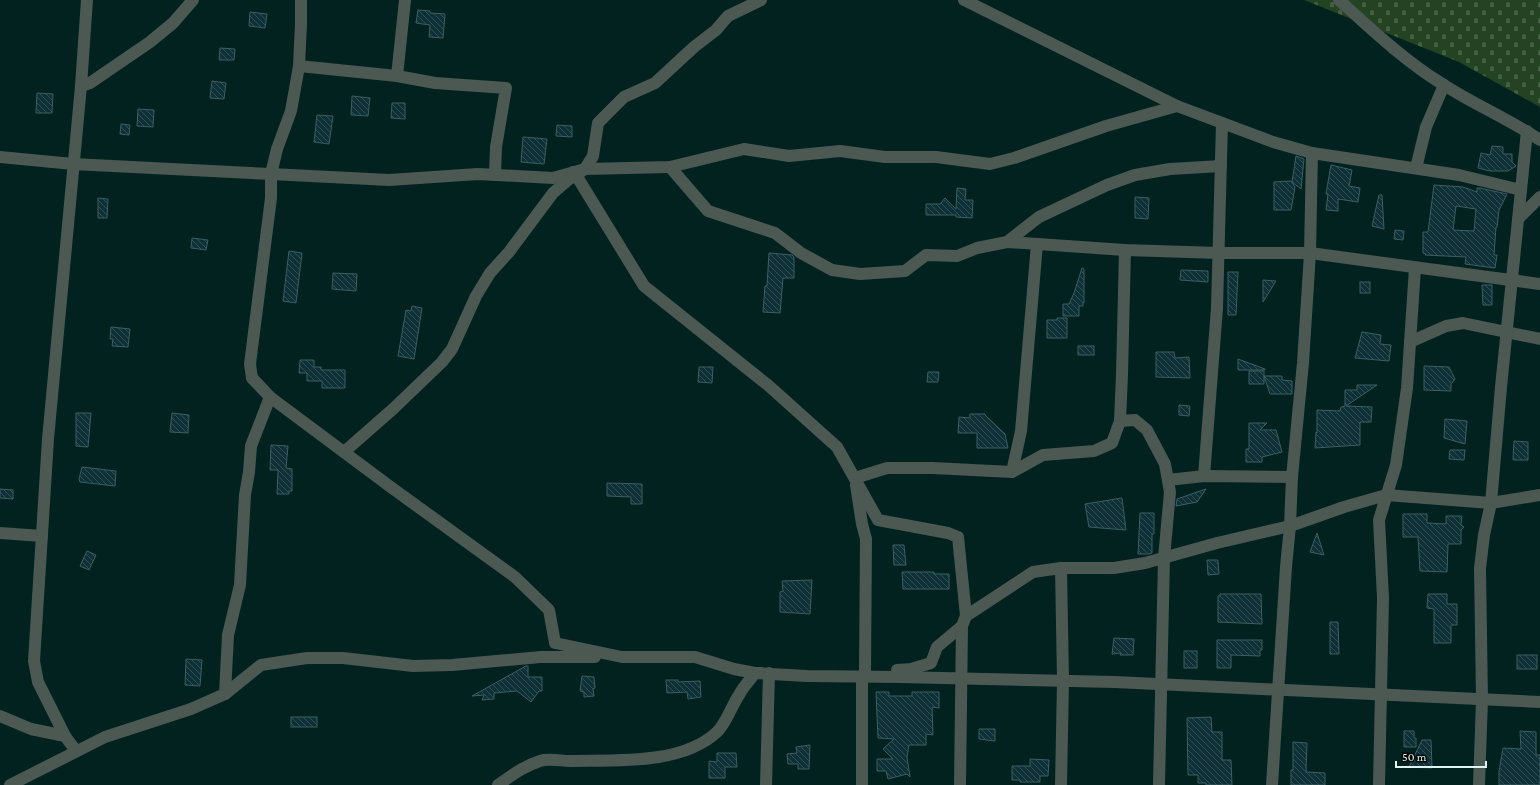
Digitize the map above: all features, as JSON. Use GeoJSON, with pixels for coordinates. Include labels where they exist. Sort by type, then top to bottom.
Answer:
{"type":"FeatureCollection","features":[{"type":"Feature","properties":{"kind":"street"},"geometry":{"type":"LineString","coordinates":[[76,751],[65,736],[38,682],[34,661],[48,439],[81,86],[87,0]]}},
{"type":"Feature","properties":{"kind":"street"},"geometry":{"type":"LineString","coordinates":[[81,86],[90,83],[150,42],[173,23],[193,0]]}},
{"type":"Feature","properties":{"kind":"street"},"geometry":{"type":"LineString","coordinates":[[301,0],[302,24],[300,66],[291,111],[277,149],[271,174],[271,198],[250,364],[252,378],[270,398],[515,577],[549,610],[555,644],[622,657]]}},
{"type":"Feature","properties":{"kind":"street"},"geometry":{"type":"LineString","coordinates":[[397,76],[404,0]]}},
{"type":"Feature","properties":{"kind":"street"},"geometry":{"type":"LineString","coordinates":[[344,452],[393,409],[442,362],[452,349],[476,296],[490,273],[509,252],[553,193],[578,172],[593,156],[598,123],[624,97],[655,83],[694,47],[716,30],[728,16],[761,0]]}},
{"type":"Feature","properties":{"kind":"street"},"geometry":{"type":"LineString","coordinates":[[964,0],[1177,106],[1273,142],[1312,153],[1459,175],[1521,190]]}},
{"type":"Feature","properties":{"kind":"street"},"geometry":{"type":"LineString","coordinates":[[1339,0],[1404,56],[1444,85],[1527,131],[1540,140]]}},
{"type":"Feature","properties":{"kind":"street"},"geometry":{"type":"LineString","coordinates":[[300,66],[397,76],[436,83],[506,88],[497,141],[496,175]]}},
{"type":"Feature","properties":{"kind":"street"},"geometry":{"type":"LineString","coordinates":[[1416,168],[1426,127],[1444,85]]}},
{"type":"Feature","properties":{"kind":"street"},"geometry":{"type":"LineString","coordinates":[[0,157],[73,164],[389,180],[478,174],[553,178],[578,172],[670,167],[744,149],[789,156],[840,151],[885,157],[936,156],[990,164],[1014,158],[1106,126],[1177,106]]}},
{"type":"Feature","properties":{"kind":"street"},"geometry":{"type":"LineString","coordinates":[[1204,476],[1217,308],[1222,123]]}},
{"type":"Feature","properties":{"kind":"street"},"geometry":{"type":"LineString","coordinates":[[1479,785],[1482,700],[1480,652],[1480,568],[1484,535],[1491,503],[1501,387],[1527,131]]}},
{"type":"Feature","properties":{"kind":"street"},"geometry":{"type":"LineString","coordinates":[[1272,785],[1292,477],[1303,363],[1310,253],[1312,153]]}},
{"type":"Feature","properties":{"kind":"street"},"geometry":{"type":"LineString","coordinates":[[1007,242],[1038,217],[1107,185],[1135,175],[1170,169],[1221,166]]}},
{"type":"Feature","properties":{"kind":"street"},"geometry":{"type":"LineString","coordinates":[[670,167],[708,211],[775,233],[801,253],[832,270],[860,274],[905,271],[926,255],[957,256],[977,248],[1007,242],[1126,250],[1219,253],[1310,253],[1540,284]]}},
{"type":"Feature","properties":{"kind":"street"},"geometry":{"type":"LineString","coordinates":[[578,172],[644,286],[769,386],[837,447],[878,520],[948,533],[958,537],[964,621],[960,785]]}},
{"type":"Feature","properties":{"kind":"street"},"geometry":{"type":"LineString","coordinates":[[1518,218],[1540,197]]}},
{"type":"Feature","properties":{"kind":"street"},"geometry":{"type":"LineString","coordinates":[[1012,472],[1021,431],[1037,244]]}},
{"type":"Feature","properties":{"kind":"street"},"geometry":{"type":"LineString","coordinates":[[855,478],[887,468],[933,468],[1012,472],[1043,455],[1094,452],[1112,443],[1120,421],[1126,250]]}},
{"type":"Feature","properties":{"kind":"street"},"geometry":{"type":"LineString","coordinates":[[1378,785],[1383,598],[1379,520],[1396,466],[1407,388],[1415,268]]}},
{"type":"Feature","properties":{"kind":"street"},"geometry":{"type":"LineString","coordinates":[[1410,342],[1446,326],[1463,323],[1540,339]]}},
{"type":"Feature","properties":{"kind":"street"},"geometry":{"type":"LineString","coordinates":[[225,694],[228,635],[240,585],[245,495],[251,446],[270,398]]}},
{"type":"Feature","properties":{"kind":"street"},"geometry":{"type":"LineString","coordinates":[[1120,421],[1135,420],[1147,430],[1165,464],[1170,492],[1164,558],[1159,785]]}},
{"type":"Feature","properties":{"kind":"street"},"geometry":{"type":"LineString","coordinates":[[1168,480],[1204,476],[1292,477]]}},
{"type":"Feature","properties":{"kind":"street"},"geometry":{"type":"LineString","coordinates":[[855,478],[862,524],[866,539],[862,785]]}},
{"type":"Feature","properties":{"kind":"street"},"geometry":{"type":"LineString","coordinates":[[10,785],[76,751],[105,738],[191,709],[225,694],[261,665],[307,658],[343,658],[414,666],[452,665],[541,657],[695,657],[734,669],[755,673],[807,676],[864,674],[911,670],[932,663],[937,647],[964,621],[1033,572],[1061,568],[1114,568],[1164,558],[1217,543],[1290,526],[1344,507],[1386,495],[1491,503],[1540,495]]}},
{"type":"Feature","properties":{"kind":"street"},"geometry":{"type":"LineString","coordinates":[[0,533],[42,536]]}},
{"type":"Feature","properties":{"kind":"street"},"geometry":{"type":"LineString","coordinates":[[1061,568],[1061,785]]}},
{"type":"Feature","properties":{"kind":"street"},"geometry":{"type":"LineString","coordinates":[[755,673],[848,670],[864,674],[1162,684],[1540,702]]}},
{"type":"Feature","properties":{"kind":"street"},"geometry":{"type":"LineString","coordinates":[[498,785],[520,769],[542,760],[568,761],[629,759],[665,756],[687,750],[708,740],[719,731],[738,695],[755,673]]}},
{"type":"Feature","properties":{"kind":"street"},"geometry":{"type":"LineString","coordinates":[[766,785],[769,673]]}},
{"type":"Feature","properties":{"kind":"street"},"geometry":{"type":"LineString","coordinates":[[0,716],[31,729],[65,736]]}},
{"type":"Feature","properties":{"kind":"green space"},"geometry":{"type":"Polygon","coordinates":[[[1304,0],[1540,0],[1540,107],[1459,62],[1304,0]]]}},
{"type":"Feature","properties":{"kind":"building"},"geometry":{"type":"Polygon","coordinates":[[[418,10],[430,11],[430,13],[445,14],[443,38],[429,37],[430,25],[416,23],[418,10]]]}},
{"type":"Feature","properties":{"kind":"building"},"geometry":{"type":"Polygon","coordinates":[[[250,12],[267,14],[265,28],[249,26],[250,12]]]}},
{"type":"Feature","properties":{"kind":"building"},"geometry":{"type":"Polygon","coordinates":[[[220,48],[235,49],[234,60],[219,60],[220,48]]]}},
{"type":"Feature","properties":{"kind":"building"},"geometry":{"type":"Polygon","coordinates":[[[212,81],[226,83],[224,99],[210,98],[212,81]]]}},
{"type":"Feature","properties":{"kind":"building"},"geometry":{"type":"Polygon","coordinates":[[[37,93],[53,94],[52,113],[36,113],[37,93]]]}},
{"type":"Feature","properties":{"kind":"building"},"geometry":{"type":"Polygon","coordinates":[[[352,96],[370,98],[368,116],[351,115],[352,96]]]}},
{"type":"Feature","properties":{"kind":"building"},"geometry":{"type":"Polygon","coordinates":[[[392,103],[405,103],[405,119],[391,118],[392,103]]]}},
{"type":"Feature","properties":{"kind":"building"},"geometry":{"type":"Polygon","coordinates":[[[138,109],[154,110],[153,127],[137,126],[138,109]]]}},
{"type":"Feature","properties":{"kind":"building"},"geometry":{"type":"Polygon","coordinates":[[[317,115],[333,116],[329,144],[314,142],[317,115]]]}},
{"type":"Feature","properties":{"kind":"building"},"geometry":{"type":"Polygon","coordinates":[[[121,124],[130,125],[129,135],[120,134],[121,124]]]}},
{"type":"Feature","properties":{"kind":"building"},"geometry":{"type":"Polygon","coordinates":[[[557,125],[572,126],[572,137],[556,136],[557,125]]]}},
{"type":"Feature","properties":{"kind":"building"},"geometry":{"type":"Polygon","coordinates":[[[523,137],[547,139],[544,164],[521,162],[523,137]]]}},
{"type":"Feature","properties":{"kind":"building"},"geometry":{"type":"Polygon","coordinates":[[[1492,146],[1503,147],[1503,154],[1512,154],[1512,162],[1516,166],[1508,171],[1490,171],[1478,168],[1481,153],[1490,155],[1492,146]]]}},
{"type":"Feature","properties":{"kind":"building"},"geometry":{"type":"Polygon","coordinates":[[[1296,156],[1304,159],[1301,189],[1292,182],[1296,156]]]}},
{"type":"Feature","properties":{"kind":"building"},"geometry":{"type":"Polygon","coordinates":[[[1331,165],[1352,170],[1349,186],[1360,188],[1358,202],[1338,199],[1338,211],[1326,210],[1328,194],[1326,194],[1331,165]]]}},
{"type":"Feature","properties":{"kind":"building"},"geometry":{"type":"Polygon","coordinates":[[[1291,181],[1295,187],[1291,210],[1274,210],[1274,182],[1291,181]]]}},
{"type":"Feature","properties":{"kind":"building"},"geometry":{"type":"Polygon","coordinates":[[[1434,185],[1463,187],[1477,192],[1477,188],[1480,188],[1507,194],[1499,210],[1496,227],[1494,255],[1497,255],[1495,268],[1465,264],[1466,257],[1425,255],[1426,254],[1423,253],[1423,232],[1428,232],[1434,185]],[[1456,206],[1453,230],[1474,231],[1476,209],[1456,206]]]}},
{"type":"Feature","properties":{"kind":"building"},"geometry":{"type":"Polygon","coordinates":[[[957,188],[966,189],[965,200],[973,200],[972,218],[956,217],[956,215],[926,215],[926,204],[940,204],[945,198],[956,209],[957,188]]]}},
{"type":"Feature","properties":{"kind":"building"},"geometry":{"type":"Polygon","coordinates":[[[1379,195],[1382,195],[1384,229],[1372,226],[1379,195]]]}},
{"type":"Feature","properties":{"kind":"building"},"geometry":{"type":"Polygon","coordinates":[[[1135,197],[1149,198],[1148,219],[1135,218],[1135,197]]]}},
{"type":"Feature","properties":{"kind":"building"},"geometry":{"type":"Polygon","coordinates":[[[98,198],[108,199],[107,218],[98,218],[98,198]]]}},
{"type":"Feature","properties":{"kind":"building"},"geometry":{"type":"Polygon","coordinates":[[[1395,230],[1404,231],[1403,240],[1394,239],[1395,230]]]}},
{"type":"Feature","properties":{"kind":"building"},"geometry":{"type":"Polygon","coordinates":[[[192,238],[208,240],[206,250],[191,248],[192,238]]]}},
{"type":"Feature","properties":{"kind":"building"},"geometry":{"type":"Polygon","coordinates":[[[289,251],[302,253],[296,303],[283,301],[289,251]]]}},
{"type":"Feature","properties":{"kind":"building"},"geometry":{"type":"Polygon","coordinates":[[[769,253],[792,255],[794,257],[794,278],[783,278],[780,313],[763,312],[765,286],[767,286],[769,253]]]}},
{"type":"Feature","properties":{"kind":"building"},"geometry":{"type":"Polygon","coordinates":[[[1082,268],[1084,269],[1083,306],[1079,306],[1079,316],[1063,316],[1063,304],[1069,304],[1082,268]]]}},
{"type":"Feature","properties":{"kind":"building"},"geometry":{"type":"Polygon","coordinates":[[[1181,270],[1208,271],[1208,282],[1180,280],[1181,270]]]}},
{"type":"Feature","properties":{"kind":"building"},"geometry":{"type":"Polygon","coordinates":[[[1228,272],[1238,272],[1236,315],[1228,315],[1228,272]]]}},
{"type":"Feature","properties":{"kind":"building"},"geometry":{"type":"Polygon","coordinates":[[[333,273],[357,274],[356,291],[332,289],[333,273]]]}},
{"type":"Feature","properties":{"kind":"building"},"geometry":{"type":"Polygon","coordinates":[[[1263,280],[1276,281],[1263,302],[1263,280]]]}},
{"type":"Feature","properties":{"kind":"building"},"geometry":{"type":"Polygon","coordinates":[[[1360,282],[1370,282],[1370,293],[1360,293],[1360,282]]]}},
{"type":"Feature","properties":{"kind":"building"},"geometry":{"type":"Polygon","coordinates":[[[1482,285],[1492,285],[1492,305],[1483,305],[1482,285]]]}},
{"type":"Feature","properties":{"kind":"building"},"geometry":{"type":"Polygon","coordinates":[[[412,306],[422,308],[414,359],[398,356],[406,310],[411,311],[412,306]]]}},
{"type":"Feature","properties":{"kind":"building"},"geometry":{"type":"Polygon","coordinates":[[[1057,318],[1067,318],[1067,338],[1047,338],[1047,320],[1057,320],[1057,318]]]}},
{"type":"Feature","properties":{"kind":"building"},"geometry":{"type":"Polygon","coordinates":[[[111,327],[130,329],[128,347],[112,346],[113,339],[110,339],[111,327]]]}},
{"type":"Feature","properties":{"kind":"building"},"geometry":{"type":"Polygon","coordinates":[[[1362,332],[1381,335],[1380,344],[1391,345],[1389,361],[1355,358],[1362,332]]]}},
{"type":"Feature","properties":{"kind":"building"},"geometry":{"type":"Polygon","coordinates":[[[1078,346],[1094,346],[1094,355],[1078,355],[1078,346]]]}},
{"type":"Feature","properties":{"kind":"building"},"geometry":{"type":"Polygon","coordinates":[[[1156,352],[1174,352],[1175,358],[1189,357],[1190,378],[1156,377],[1156,352]]]}},
{"type":"Feature","properties":{"kind":"building"},"geometry":{"type":"Polygon","coordinates":[[[1238,359],[1265,369],[1265,370],[1238,370],[1238,359]]]}},
{"type":"Feature","properties":{"kind":"building"},"geometry":{"type":"Polygon","coordinates":[[[300,360],[314,360],[314,367],[321,367],[321,370],[345,370],[345,388],[322,388],[322,381],[307,381],[307,373],[299,373],[300,360]]]}},
{"type":"Feature","properties":{"kind":"building"},"geometry":{"type":"Polygon","coordinates":[[[1424,366],[1449,367],[1455,379],[1451,384],[1451,391],[1424,390],[1424,366]]]}},
{"type":"Feature","properties":{"kind":"building"},"geometry":{"type":"Polygon","coordinates":[[[699,367],[713,367],[712,383],[698,382],[699,367]]]}},
{"type":"Feature","properties":{"kind":"building"},"geometry":{"type":"Polygon","coordinates":[[[1249,371],[1264,371],[1264,384],[1249,384],[1249,371]]]}},
{"type":"Feature","properties":{"kind":"building"},"geometry":{"type":"Polygon","coordinates":[[[928,372],[939,372],[938,382],[927,382],[928,372]]]}},
{"type":"Feature","properties":{"kind":"building"},"geometry":{"type":"Polygon","coordinates":[[[1264,376],[1282,376],[1282,380],[1292,381],[1292,394],[1270,394],[1264,376]]]}},
{"type":"Feature","properties":{"kind":"building"},"geometry":{"type":"Polygon","coordinates":[[[1357,385],[1377,385],[1346,406],[1372,407],[1371,422],[1360,422],[1360,445],[1315,448],[1316,432],[1317,433],[1317,410],[1340,411],[1341,407],[1345,406],[1345,390],[1357,390],[1357,385]]]}},
{"type":"Feature","properties":{"kind":"building"},"geometry":{"type":"Polygon","coordinates":[[[1179,405],[1190,406],[1189,416],[1179,415],[1179,405]]]}},
{"type":"Feature","properties":{"kind":"building"},"geometry":{"type":"Polygon","coordinates":[[[76,413],[91,413],[88,447],[76,446],[76,413]]]}},
{"type":"Feature","properties":{"kind":"building"},"geometry":{"type":"Polygon","coordinates":[[[172,413],[189,415],[188,433],[170,432],[172,413]]]}},
{"type":"Feature","properties":{"kind":"building"},"geometry":{"type":"Polygon","coordinates":[[[970,414],[985,414],[1005,434],[1008,448],[977,448],[977,433],[958,433],[959,417],[970,418],[970,414]]]}},
{"type":"Feature","properties":{"kind":"building"},"geometry":{"type":"Polygon","coordinates":[[[1445,419],[1467,421],[1465,444],[1444,438],[1445,419]]]}},
{"type":"Feature","properties":{"kind":"building"},"geometry":{"type":"Polygon","coordinates":[[[1249,423],[1267,423],[1260,430],[1276,430],[1282,452],[1262,457],[1262,462],[1246,462],[1246,449],[1249,449],[1249,423]]]}},
{"type":"Feature","properties":{"kind":"building"},"geometry":{"type":"Polygon","coordinates":[[[1514,441],[1528,442],[1528,460],[1513,460],[1514,441]]]}},
{"type":"Feature","properties":{"kind":"building"},"geometry":{"type":"Polygon","coordinates":[[[271,445],[288,446],[286,468],[292,469],[292,491],[289,491],[289,494],[277,494],[278,470],[270,470],[271,445]]]}},
{"type":"Feature","properties":{"kind":"building"},"geometry":{"type":"Polygon","coordinates":[[[1450,450],[1465,450],[1464,460],[1449,459],[1450,450]]]}},
{"type":"Feature","properties":{"kind":"building"},"geometry":{"type":"Polygon","coordinates":[[[82,467],[116,471],[115,486],[80,482],[79,479],[82,467]]]}},
{"type":"Feature","properties":{"kind":"building"},"geometry":{"type":"Polygon","coordinates":[[[607,483],[642,484],[642,504],[631,504],[631,497],[607,496],[607,483]]]}},
{"type":"Feature","properties":{"kind":"building"},"geometry":{"type":"Polygon","coordinates":[[[0,489],[13,490],[13,499],[0,498],[0,489]]]}},
{"type":"Feature","properties":{"kind":"building"},"geometry":{"type":"Polygon","coordinates":[[[1206,489],[1197,502],[1176,506],[1177,499],[1206,489]]]}},
{"type":"Feature","properties":{"kind":"building"},"geometry":{"type":"Polygon","coordinates":[[[1122,498],[1126,530],[1089,527],[1085,504],[1122,498]]]}},
{"type":"Feature","properties":{"kind":"building"},"geometry":{"type":"Polygon","coordinates":[[[1140,513],[1154,513],[1152,553],[1148,554],[1138,554],[1140,513]]]}},
{"type":"Feature","properties":{"kind":"building"},"geometry":{"type":"Polygon","coordinates":[[[1403,514],[1427,514],[1427,523],[1446,524],[1446,516],[1462,516],[1461,525],[1464,527],[1461,530],[1461,544],[1448,544],[1447,572],[1420,571],[1418,537],[1403,537],[1403,514]]]}},
{"type":"Feature","properties":{"kind":"building"},"geometry":{"type":"Polygon","coordinates":[[[1317,533],[1324,555],[1310,552],[1317,533]]]}},
{"type":"Feature","properties":{"kind":"building"},"geometry":{"type":"Polygon","coordinates":[[[893,545],[904,545],[906,565],[894,565],[893,545]]]}},
{"type":"Feature","properties":{"kind":"building"},"geometry":{"type":"Polygon","coordinates":[[[87,551],[96,555],[89,570],[80,566],[87,551]]]}},
{"type":"Feature","properties":{"kind":"building"},"geometry":{"type":"Polygon","coordinates":[[[1207,560],[1218,560],[1219,574],[1208,575],[1207,560]]]}},
{"type":"Feature","properties":{"kind":"building"},"geometry":{"type":"Polygon","coordinates":[[[902,572],[934,572],[934,574],[949,574],[949,589],[903,589],[902,572]]]}},
{"type":"Feature","properties":{"kind":"building"},"geometry":{"type":"Polygon","coordinates":[[[812,580],[810,614],[780,612],[780,592],[783,591],[782,581],[812,580]]]}},
{"type":"Feature","properties":{"kind":"building"},"geometry":{"type":"Polygon","coordinates":[[[1220,594],[1261,594],[1262,624],[1218,622],[1218,596],[1220,596],[1220,594]]]}},
{"type":"Feature","properties":{"kind":"building"},"geometry":{"type":"Polygon","coordinates":[[[1428,594],[1447,594],[1447,604],[1457,604],[1457,625],[1451,625],[1451,643],[1434,643],[1434,609],[1427,608],[1428,594]]]}},
{"type":"Feature","properties":{"kind":"building"},"geometry":{"type":"Polygon","coordinates":[[[1330,622],[1338,622],[1339,654],[1330,654],[1330,622]]]}},
{"type":"Feature","properties":{"kind":"building"},"geometry":{"type":"Polygon","coordinates":[[[1114,638],[1134,639],[1133,655],[1120,655],[1121,653],[1112,654],[1114,638]]]}},
{"type":"Feature","properties":{"kind":"building"},"geometry":{"type":"Polygon","coordinates":[[[1217,640],[1262,640],[1262,650],[1260,650],[1260,656],[1231,655],[1231,668],[1217,668],[1217,640]]]}},
{"type":"Feature","properties":{"kind":"building"},"geometry":{"type":"Polygon","coordinates":[[[1184,651],[1197,651],[1197,668],[1184,668],[1184,651]]]}},
{"type":"Feature","properties":{"kind":"building"},"geometry":{"type":"Polygon","coordinates":[[[1517,655],[1537,655],[1537,669],[1517,669],[1517,655]]]}},
{"type":"Feature","properties":{"kind":"building"},"geometry":{"type":"Polygon","coordinates":[[[186,659],[202,660],[200,686],[185,685],[186,659]]]}},
{"type":"Feature","properties":{"kind":"building"},"geometry":{"type":"Polygon","coordinates":[[[528,666],[528,677],[542,677],[542,691],[539,691],[531,702],[517,691],[494,693],[494,699],[482,700],[484,695],[472,696],[528,666]]]}},
{"type":"Feature","properties":{"kind":"building"},"geometry":{"type":"Polygon","coordinates":[[[582,676],[594,677],[594,696],[584,697],[584,692],[580,691],[582,676]]]}},
{"type":"Feature","properties":{"kind":"building"},"geometry":{"type":"Polygon","coordinates":[[[666,680],[678,680],[678,682],[700,681],[701,697],[688,699],[687,692],[667,693],[666,680]]]}},
{"type":"Feature","properties":{"kind":"building"},"geometry":{"type":"Polygon","coordinates":[[[876,692],[889,692],[889,696],[912,696],[912,692],[939,692],[939,708],[932,707],[933,735],[926,734],[926,745],[909,745],[907,757],[910,777],[907,774],[888,779],[886,771],[877,771],[877,759],[893,759],[883,749],[894,739],[878,738],[876,692]]]}},
{"type":"Feature","properties":{"kind":"building"},"geometry":{"type":"Polygon","coordinates":[[[291,717],[317,717],[317,727],[291,727],[291,717]]]}},
{"type":"Feature","properties":{"kind":"building"},"geometry":{"type":"Polygon","coordinates":[[[1211,717],[1212,732],[1222,732],[1222,760],[1231,760],[1232,785],[1206,785],[1206,783],[1198,783],[1198,775],[1188,775],[1187,718],[1211,717]]]}},
{"type":"Feature","properties":{"kind":"building"},"geometry":{"type":"Polygon","coordinates":[[[979,729],[995,729],[995,741],[979,739],[979,729]]]}},
{"type":"Feature","properties":{"kind":"building"},"geometry":{"type":"Polygon","coordinates":[[[1404,731],[1414,731],[1416,747],[1404,747],[1404,731]]]}},
{"type":"Feature","properties":{"kind":"building"},"geometry":{"type":"Polygon","coordinates":[[[1520,731],[1536,732],[1536,755],[1540,755],[1540,785],[1499,785],[1499,771],[1503,748],[1521,749],[1520,731]]]}},
{"type":"Feature","properties":{"kind":"building"},"geometry":{"type":"Polygon","coordinates":[[[1422,740],[1431,740],[1432,768],[1409,767],[1422,740]]]}},
{"type":"Feature","properties":{"kind":"building"},"geometry":{"type":"Polygon","coordinates":[[[1293,742],[1307,743],[1306,772],[1325,773],[1325,785],[1291,785],[1291,770],[1293,770],[1293,742]]]}},
{"type":"Feature","properties":{"kind":"building"},"geometry":{"type":"Polygon","coordinates":[[[810,745],[809,769],[798,769],[798,764],[788,764],[787,754],[797,753],[796,747],[810,745]]]}},
{"type":"Feature","properties":{"kind":"building"},"geometry":{"type":"Polygon","coordinates":[[[717,753],[736,753],[737,767],[725,767],[725,778],[709,778],[709,761],[717,762],[717,753]]]}},
{"type":"Feature","properties":{"kind":"building"},"geometry":{"type":"Polygon","coordinates":[[[1030,759],[1049,760],[1048,776],[1040,776],[1040,782],[1020,782],[1020,780],[1012,780],[1012,766],[1030,766],[1030,759]]]}}]}
